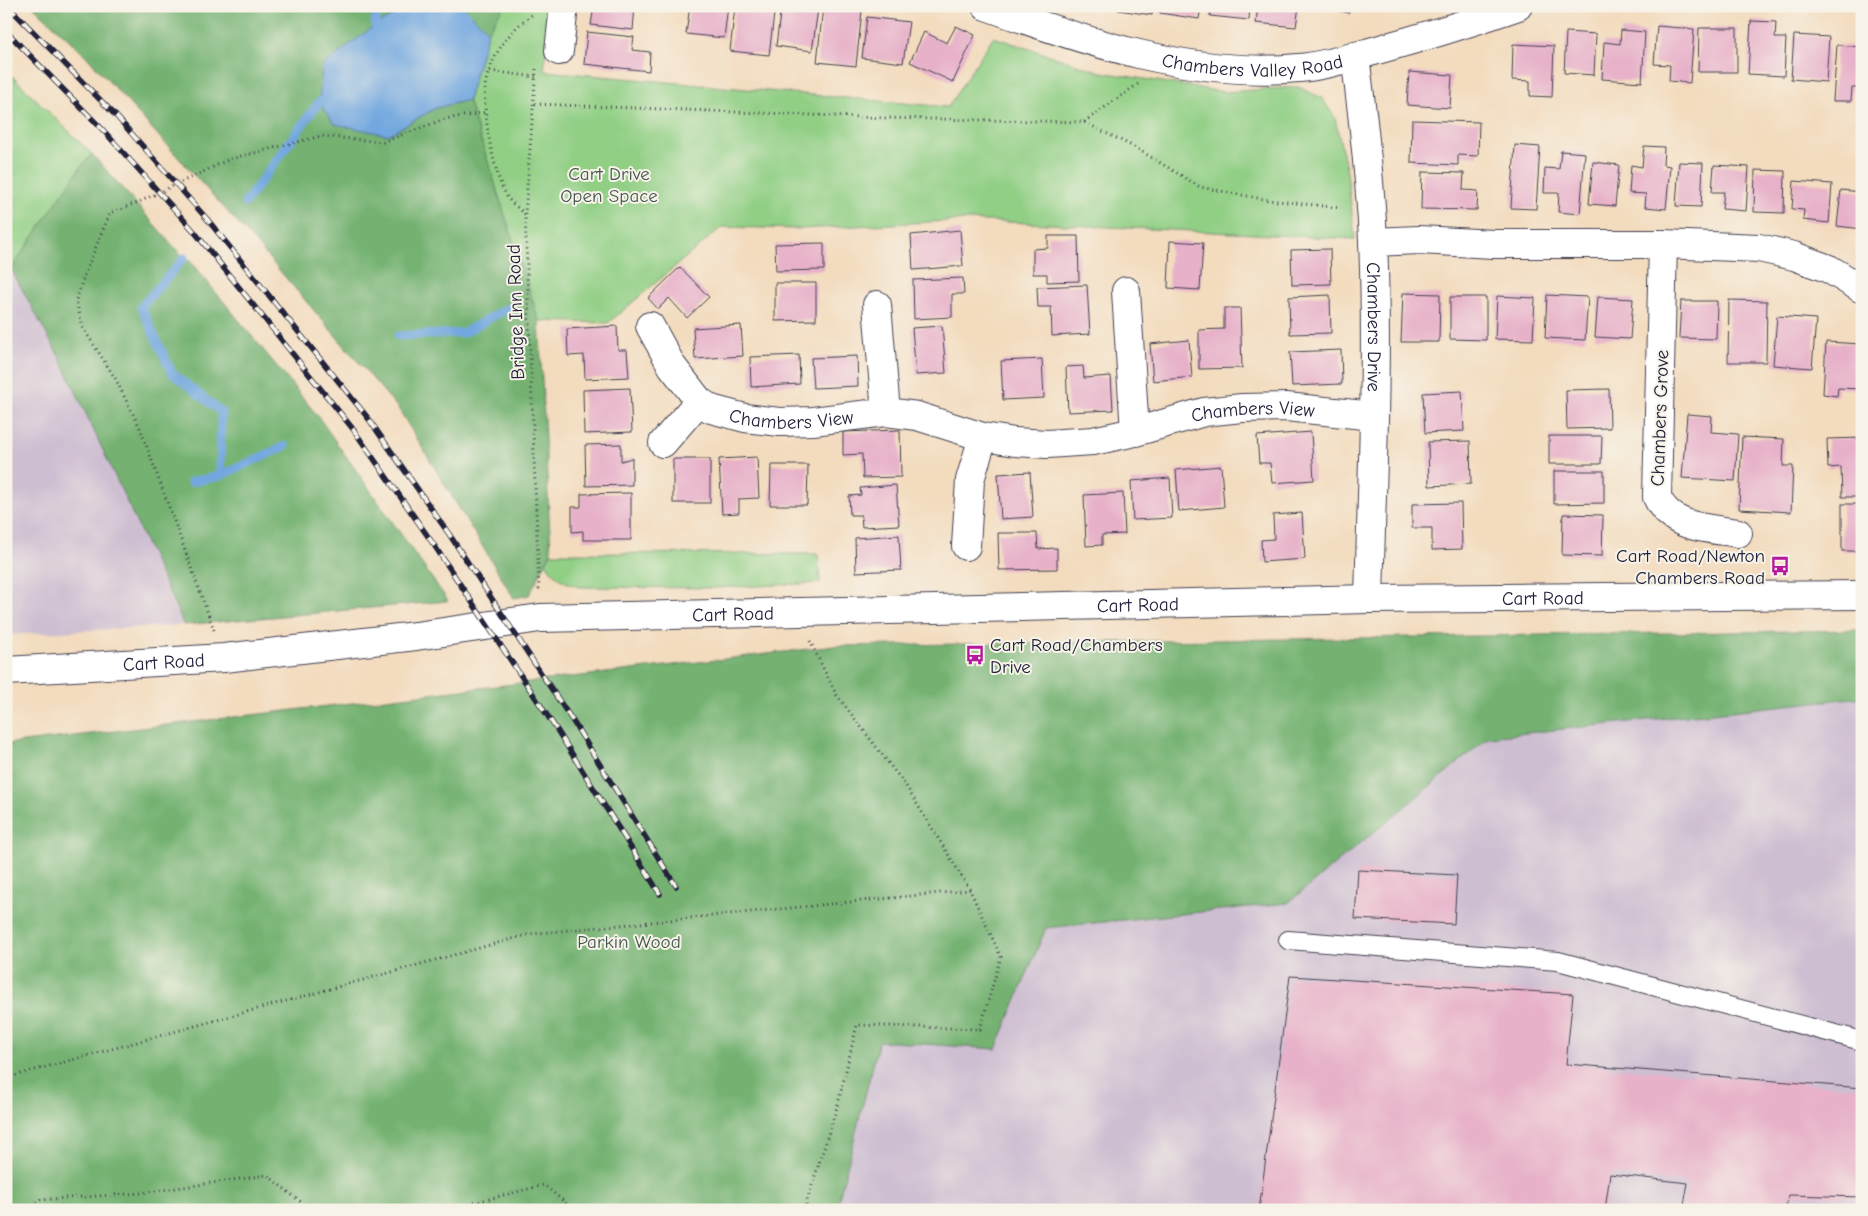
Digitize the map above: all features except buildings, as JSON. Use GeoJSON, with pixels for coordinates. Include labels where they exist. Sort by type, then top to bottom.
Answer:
{"type":"FeatureCollection","features":[{"type":"Feature","properties":{"kind":"street","name":"Chambers Valley Road"},"geometry":{"type":"LineString","coordinates":[[986,6],[1061,34],[1170,62],[1245,70],[1301,68],[1355,56],[1518,6]]}},
{"type":"Feature","properties":{"kind":"street"},"geometry":{"type":"LineString","coordinates":[[552,8],[559,51]]}},
{"type":"Feature","properties":{"kind":"street","name":"Chambers Drive"},"geometry":{"type":"LineString","coordinates":[[1355,56],[1367,145],[1373,242],[1374,416],[1370,599]]}},
{"type":"Feature","properties":{"kind":"street"},"geometry":{"type":"LineString","coordinates":[[1373,242],[1419,240],[1494,244],[1664,244],[1759,248],[1794,256],[1829,269],[1862,289]]}},
{"type":"Feature","properties":{"kind":"street","name":"Chambers Grove"},"geometry":{"type":"LineString","coordinates":[[1664,244],[1657,497],[1662,508],[1672,518],[1687,524],[1738,533]]}},
{"type":"Feature","properties":{"kind":"street"},"geometry":{"type":"LineString","coordinates":[[1126,291],[1135,432]]}},
{"type":"Feature","properties":{"kind":"street"},"geometry":{"type":"LineString","coordinates":[[877,305],[886,412]]}},
{"type":"Feature","properties":{"kind":"street","name":"Chambers View"},"geometry":{"type":"LineString","coordinates":[[650,326],[672,366],[699,401],[711,409],[745,418],[780,422],[813,421],[886,412],[917,416],[983,437],[1015,442],[1048,444],[1093,441],[1135,432],[1204,412],[1242,408],[1286,408],[1374,416]]}},
{"type":"Feature","properties":{"kind":"street"},"geometry":{"type":"LineString","coordinates":[[663,443],[699,401]]}},
{"type":"Feature","properties":{"kind":"street"},"geometry":{"type":"LineString","coordinates":[[966,546],[970,480],[983,437]]}},
{"type":"Feature","properties":{"kind":"street","name":"Cart Road"},"geometry":{"type":"LineString","coordinates":[[6,671],[224,658],[416,636],[540,618],[796,614],[1370,599],[1862,595]]}},
{"type":"Feature","properties":{"kind":"lane"},"geometry":{"type":"LineString","coordinates":[[1288,940],[1558,961],[1862,1041]]}},
{"type":"Feature","properties":{"kind":"path"},"geometry":{"type":"LineString","coordinates":[[525,214],[508,198],[495,169],[485,86],[493,60],[512,30],[552,8]]}},
{"type":"Feature","properties":{"kind":"path"},"geometry":{"type":"LineString","coordinates":[[1084,122],[1170,62]]}},
{"type":"Feature","properties":{"kind":"path","name":"Bridge Inn Road"},"geometry":{"type":"LineString","coordinates":[[536,68],[535,104],[525,214],[540,618]]}},
{"type":"Feature","properties":{"kind":"path"},"geometry":{"type":"LineString","coordinates":[[490,71],[536,77]]}},
{"type":"Feature","properties":{"kind":"path"},"geometry":{"type":"LineString","coordinates":[[535,104],[886,118],[1084,122],[1136,148],[1200,186],[1268,200],[1371,211]]}},
{"type":"Feature","properties":{"kind":"path"},"geometry":{"type":"LineString","coordinates":[[224,658],[140,428],[115,378],[83,328],[76,300],[110,213],[139,202],[230,159],[321,136],[383,142],[445,119],[487,112]]}},
{"type":"Feature","properties":{"kind":"path"},"geometry":{"type":"LineString","coordinates":[[796,614],[836,694],[906,786],[970,890],[1001,957],[980,1029],[857,1025],[838,1104],[806,1204],[806,1210]]}},
{"type":"Feature","properties":{"kind":"path"},"geometry":{"type":"LineString","coordinates":[[6,1078],[530,934],[970,890]]}},
{"type":"Feature","properties":{"kind":"path"},"geometry":{"type":"LineString","coordinates":[[30,1210],[38,1200],[141,1194],[267,1175],[311,1210]]}},
{"type":"Feature","properties":{"kind":"path"},"geometry":{"type":"LineString","coordinates":[[445,1210],[544,1186],[574,1210]]}},
{"type":"Feature","properties":{"kind":"shaded area"},"geometry":{"type":"Polygon","coordinates":[[[6,93],[11,269],[62,362],[184,625],[6,635],[6,93]]]}},
{"type":"Feature","properties":{"kind":"shaded area"},"geometry":{"type":"Polygon","coordinates":[[[1862,697],[1862,1210],[836,1210],[879,1040],[996,1048],[1046,928],[1288,903],[1489,737],[1862,697]]]}},
{"type":"Feature","properties":{"kind":"green space"},"geometry":{"type":"Polygon","coordinates":[[[33,6],[411,6],[375,25],[388,135],[436,108],[468,100],[539,321],[551,553],[529,595],[514,598],[398,408],[255,242],[87,57],[33,6]]]}},
{"type":"Feature","properties":{"kind":"green space"},"geometry":{"type":"Polygon","coordinates":[[[463,6],[504,6],[488,31],[463,6]]]}},
{"type":"Feature","properties":{"kind":"green space","name":"Cart Drive Open Space"},"geometry":{"type":"Polygon","coordinates":[[[504,6],[551,6],[544,71],[948,107],[993,37],[1101,72],[1224,92],[1298,87],[1322,98],[1335,118],[1347,172],[1355,239],[966,220],[800,229],[722,227],[608,323],[539,321],[468,100],[488,31],[504,6]]]}},
{"type":"Feature","properties":{"kind":"green space"},"geometry":{"type":"Polygon","coordinates":[[[6,70],[92,154],[11,269],[6,263],[6,70]]]}},
{"type":"Feature","properties":{"kind":"green space"},"geometry":{"type":"Polygon","coordinates":[[[92,154],[184,258],[190,261],[317,415],[448,601],[184,625],[62,362],[11,269],[80,168],[92,154]]]}},
{"type":"Feature","properties":{"kind":"green space"},"geometry":{"type":"Polygon","coordinates":[[[551,553],[818,554],[820,583],[714,588],[580,587],[560,579],[553,572],[546,563],[551,553]]]}},
{"type":"Feature","properties":{"kind":"green space","name":"Parkin Wood"},"geometry":{"type":"Polygon","coordinates":[[[1862,630],[1862,697],[1489,737],[1288,903],[1046,928],[996,1049],[879,1041],[836,1210],[6,1210],[6,744],[834,646],[1862,630]]]}},
{"type":"Feature","properties":{"kind":"water"},"geometry":{"type":"Polygon","coordinates":[[[411,6],[463,6],[488,31],[468,100],[436,108],[388,135],[334,124],[319,102],[322,66],[375,25],[411,6]]]}},
{"type":"Feature","properties":{"kind":"waterway"},"geometry":{"type":"LineString","coordinates":[[377,6],[375,25],[382,34]]}},
{"type":"Feature","properties":{"kind":"waterway"},"geometry":{"type":"LineString","coordinates":[[245,203],[319,102],[330,97]]}},
{"type":"Feature","properties":{"kind":"waterway"},"geometry":{"type":"LineString","coordinates":[[184,258],[141,307],[172,373],[221,412],[220,476]]}},
{"type":"Feature","properties":{"kind":"waterway"},"geometry":{"type":"LineString","coordinates":[[398,336],[463,333],[508,308]]}},
{"type":"Feature","properties":{"kind":"waterway"},"geometry":{"type":"LineString","coordinates":[[191,482],[220,476],[285,446]]}},
{"type":"Feature","properties":{"kind":"railway"},"geometry":{"type":"LineString","coordinates":[[8,6],[117,117],[207,219],[368,418],[449,534],[572,720],[676,886]]}},
{"type":"Feature","properties":{"kind":"railway"},"geometry":{"type":"LineString","coordinates":[[6,31],[103,130],[193,230],[353,429],[434,545],[557,730],[660,894]]}},
{"type":"Feature","properties":{"kind":"place","name":"Cart Road/Newton Chambers Road"},"geometry":{"type":"Point","coordinates":[1780,566]}},
{"type":"Feature","properties":{"kind":"place","name":"Cart Road/Chambers Drive"},"geometry":{"type":"Point","coordinates":[975,655]}}]}
